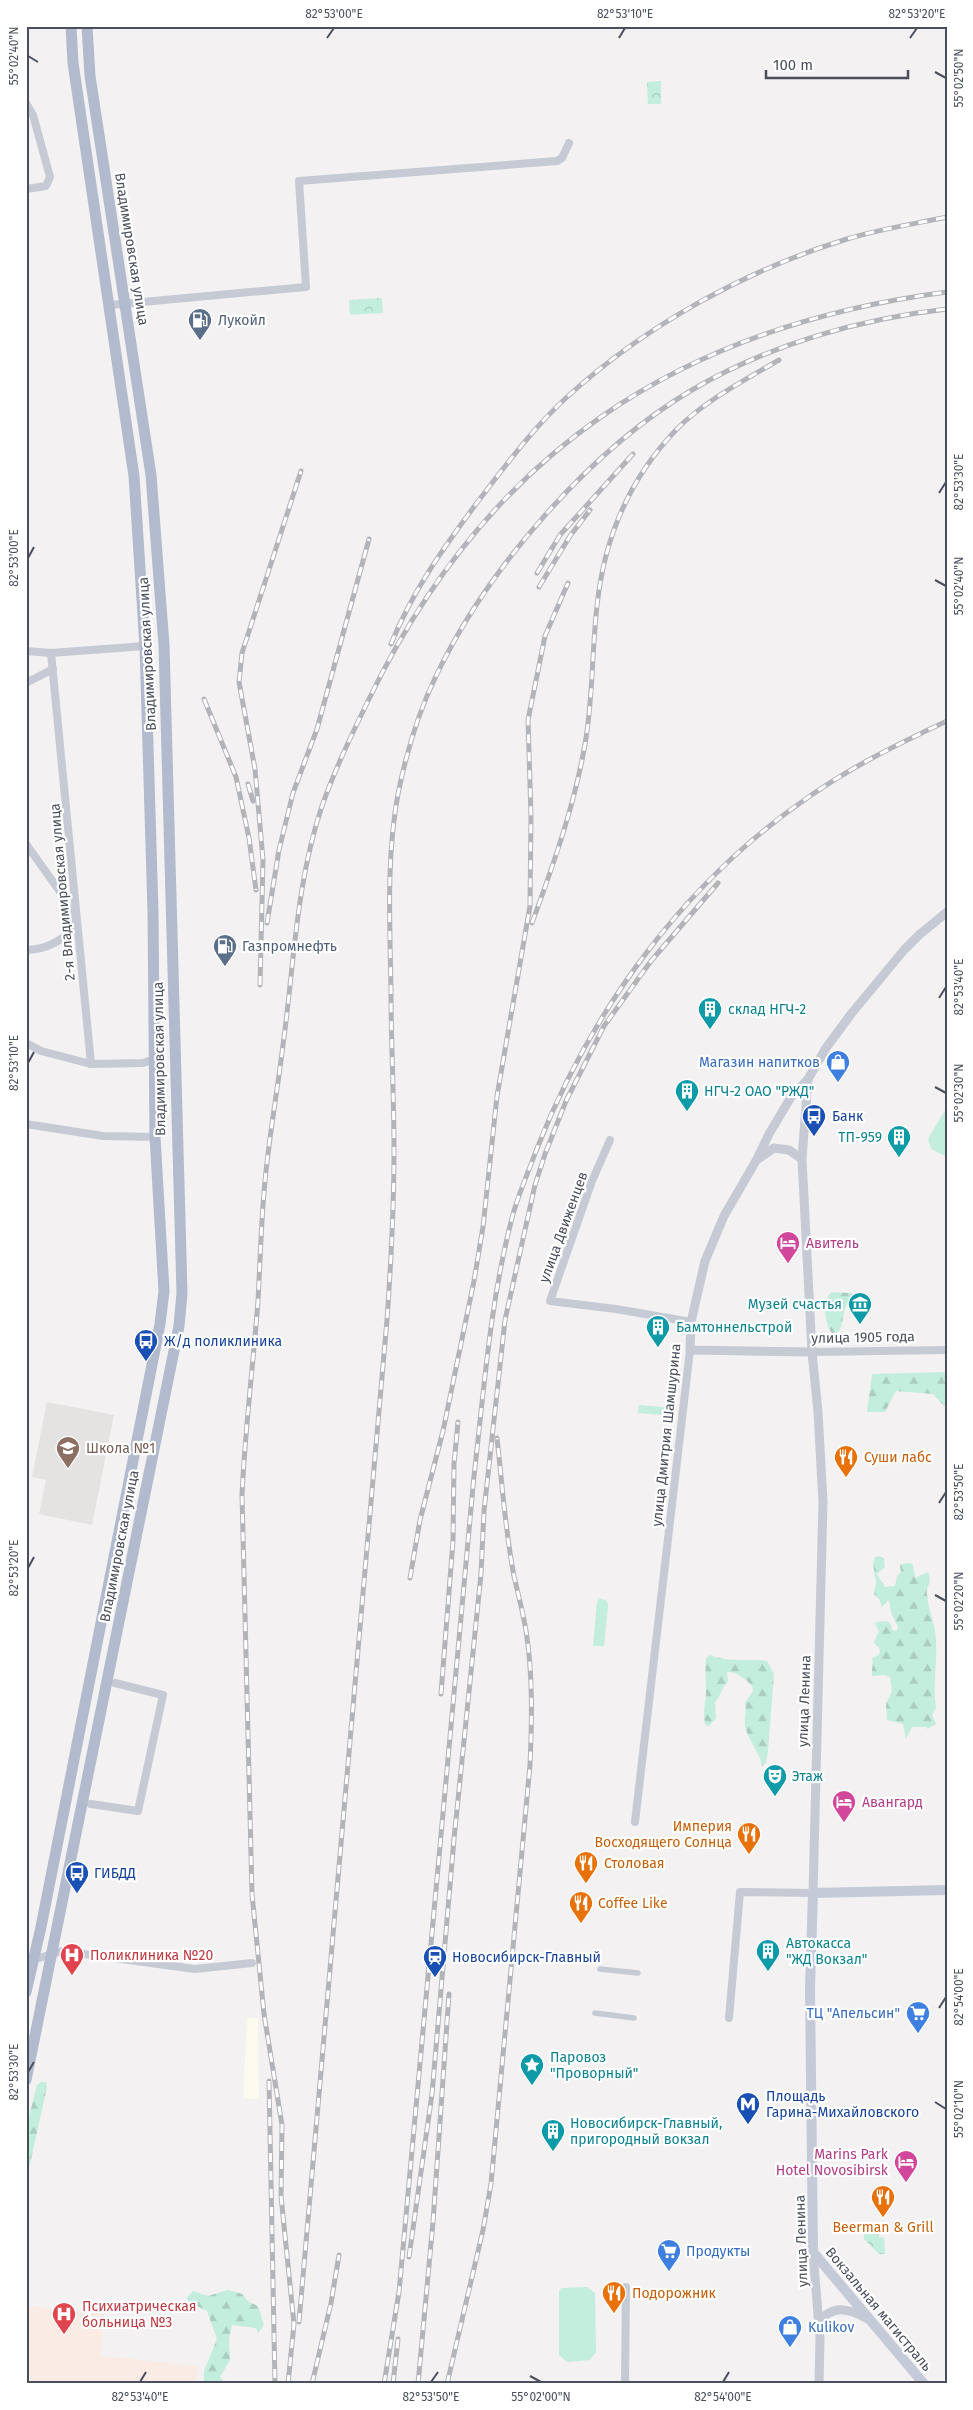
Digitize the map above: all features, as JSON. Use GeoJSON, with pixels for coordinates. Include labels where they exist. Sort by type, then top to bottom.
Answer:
{"type":"FeatureCollection","features":[{"type":"Feature","properties":{"kind":"main road","name":"Владимировская улица"},"geometry":{"type":"LineString","coordinates":[[26,1992],[30,1962],[160,1324],[164,1291],[155,1137],[155,1059],[145,646],[134,476],[74,73],[70,26]]}},
{"type":"Feature","properties":{"kind":"main road","name":"Владимировская улица"},"geometry":{"type":"LineString","coordinates":[[26,2080],[54,1954],[179,1326],[182,1293],[164,645],[151,475],[90,76],[87,26]]}},
{"type":"Feature","properties":{"kind":"main road"},"geometry":{"type":"LineString","coordinates":[[813,1893],[947,1890]]}},
{"type":"Feature","properties":{"kind":"main road","name":"улица Ленина"},"geometry":{"type":"LineString","coordinates":[[813,1893],[810,1987],[813,2252]]}},
{"type":"Feature","properties":{"kind":"main road","name":"Вокзальная магистраль"},"geometry":{"type":"LineString","coordinates":[[813,2252],[924,2384]]}},
{"type":"Feature","properties":{"kind":"street"},"geometry":{"type":"LineString","coordinates":[[26,103],[33,115],[50,177],[46,186],[26,189]]}},
{"type":"Feature","properties":{"kind":"street"},"geometry":{"type":"LineString","coordinates":[[110,305],[306,287],[299,181],[557,161],[562,158],[569,143]]}},
{"type":"Feature","properties":{"kind":"street"},"geometry":{"type":"LineString","coordinates":[[26,651],[51,653],[145,646]]}},
{"type":"Feature","properties":{"kind":"street","name":"2-я Владимировская улица"},"geometry":{"type":"LineString","coordinates":[[51,653],[91,1064]]}},
{"type":"Feature","properties":{"kind":"street"},"geometry":{"type":"LineString","coordinates":[[26,683],[53,669]]}},
{"type":"Feature","properties":{"kind":"street"},"geometry":{"type":"LineString","coordinates":[[26,844],[61,893],[77,924],[65,938],[35,950],[26,950]]}},
{"type":"Feature","properties":{"kind":"street","name":"улица Дмитрия Шамшурина"},"geometry":{"type":"LineString","coordinates":[[635,1822],[690,1350],[691,1322],[705,1261],[724,1216],[758,1159],[769,1134],[791,1097],[808,1079],[839,1030],[904,950],[947,912]]}},
{"type":"Feature","properties":{"kind":"street"},"geometry":{"type":"LineString","coordinates":[[26,1042],[41,1051],[91,1064],[143,1063],[155,1059]]}},
{"type":"Feature","properties":{"kind":"street","name":"улица Ленина"},"geometry":{"type":"LineString","coordinates":[[808,1079],[802,1159],[812,1352],[818,1412],[823,1502],[813,1893]]}},
{"type":"Feature","properties":{"kind":"street"},"geometry":{"type":"LineString","coordinates":[[26,1124],[103,1136],[155,1137]]}},
{"type":"Feature","properties":{"kind":"street","name":"улица Движенцев"},"geometry":{"type":"LineString","coordinates":[[610,1140],[589,1188],[550,1301],[593,1305],[691,1322]]}},
{"type":"Feature","properties":{"kind":"street"},"geometry":{"type":"LineString","coordinates":[[758,1159],[774,1148],[789,1150],[802,1159]]}},
{"type":"Feature","properties":{"kind":"street","name":"улица 1905 года"},"geometry":{"type":"LineString","coordinates":[[690,1350],[812,1352],[947,1350]]}},
{"type":"Feature","properties":{"kind":"street"},"geometry":{"type":"LineString","coordinates":[[91,1804],[138,1811],[162,1695],[114,1683]]}},
{"type":"Feature","properties":{"kind":"street"},"geometry":{"type":"LineString","coordinates":[[729,2018],[740,1892],[813,1893]]}},
{"type":"Feature","properties":{"kind":"street"},"geometry":{"type":"LineString","coordinates":[[30,1962],[62,1951],[195,1969],[252,1963]]}},
{"type":"Feature","properties":{"kind":"street"},"geometry":{"type":"LineString","coordinates":[[600,1969],[638,1973]]}},
{"type":"Feature","properties":{"kind":"street"},"geometry":{"type":"LineString","coordinates":[[595,2013],[634,2018]]}},
{"type":"Feature","properties":{"kind":"street","name":"улица Ленина"},"geometry":{"type":"LineString","coordinates":[[813,2252],[818,2323],[819,2384]]}},
{"type":"Feature","properties":{"kind":"street"},"geometry":{"type":"LineString","coordinates":[[625,2384],[626,2287]]}},
{"type":"Feature","properties":{"kind":"street"},"geometry":{"type":"LineString","coordinates":[[818,2323],[827,2313],[835,2309],[846,2309],[869,2320]]}},
{"type":"Feature","properties":{"kind":"shaded area","name":"Школа №1"},"geometry":{"type":"Polygon","coordinates":[[[47,1402],[114,1415],[92,1525],[39,1514],[46,1480],[32,1477],[47,1402]]]}},
{"type":"Feature","properties":{"kind":"shaded area"},"geometry":{"type":"Polygon","coordinates":[[[247,2018],[258,2018],[259,2099],[243,2099],[247,2018]]]}},
{"type":"Feature","properties":{"kind":"shaded area","name":"Психиатрическая больница №3"},"geometry":{"type":"Polygon","coordinates":[[[26,2306],[104,2314],[101,2356],[198,2366],[196,2384],[26,2384],[26,2306]]]}},
{"type":"Feature","properties":{"kind":"green space"},"geometry":{"type":"Polygon","coordinates":[[[661,81],[661,104],[648,104],[647,82],[661,81]]]}},
{"type":"Feature","properties":{"kind":"green space"},"geometry":{"type":"Polygon","coordinates":[[[382,298],[383,313],[350,315],[349,300],[382,298]]]}},
{"type":"Feature","properties":{"kind":"green space"},"geometry":{"type":"Polygon","coordinates":[[[947,1107],[947,1157],[931,1149],[928,1139],[947,1107]]]}},
{"type":"Feature","properties":{"kind":"green space"},"geometry":{"type":"Polygon","coordinates":[[[831,1292],[866,1294],[870,1301],[865,1307],[849,1302],[838,1332],[832,1333],[826,1318],[827,1301],[831,1292]]]}},
{"type":"Feature","properties":{"kind":"green space"},"geometry":{"type":"Polygon","coordinates":[[[947,1372],[947,1409],[933,1394],[896,1391],[885,1412],[867,1412],[872,1374],[947,1372]]]}},
{"type":"Feature","properties":{"kind":"green space"},"geometry":{"type":"Polygon","coordinates":[[[639,1405],[674,1408],[674,1416],[638,1413],[639,1405]]]}},
{"type":"Feature","properties":{"kind":"green space"},"geometry":{"type":"Polygon","coordinates":[[[880,1556],[884,1559],[885,1567],[877,1574],[885,1587],[895,1586],[897,1576],[901,1572],[900,1565],[905,1563],[913,1565],[915,1578],[928,1572],[930,1579],[927,1594],[936,1641],[936,1708],[932,1715],[936,1724],[927,1729],[927,1727],[912,1727],[906,1739],[903,1724],[887,1720],[886,1704],[892,1691],[890,1677],[885,1675],[872,1676],[872,1658],[879,1655],[880,1650],[874,1642],[879,1631],[875,1624],[876,1622],[887,1621],[891,1624],[892,1630],[897,1631],[898,1627],[892,1615],[889,1601],[882,1607],[879,1599],[874,1594],[876,1582],[873,1564],[875,1557],[880,1556]]]}},
{"type":"Feature","properties":{"kind":"green space"},"geometry":{"type":"Polygon","coordinates":[[[600,1598],[607,1601],[608,1606],[604,1646],[593,1646],[597,1602],[600,1598]]]}},
{"type":"Feature","properties":{"kind":"green space"},"geometry":{"type":"Polygon","coordinates":[[[710,1655],[731,1660],[767,1661],[774,1674],[768,1751],[766,1763],[762,1766],[745,1726],[745,1703],[753,1691],[752,1686],[744,1678],[727,1672],[728,1682],[715,1702],[716,1718],[709,1726],[705,1725],[706,1658],[710,1655]]]}},
{"type":"Feature","properties":{"kind":"green space"},"geometry":{"type":"Polygon","coordinates":[[[41,2082],[46,2082],[47,2087],[26,2182],[26,2128],[37,2085],[41,2082]]]}},
{"type":"Feature","properties":{"kind":"green space"},"geometry":{"type":"Polygon","coordinates":[[[863,2223],[879,2224],[879,2237],[884,2238],[885,2254],[879,2254],[864,2239],[863,2223]]]}},
{"type":"Feature","properties":{"kind":"green space"},"geometry":{"type":"Polygon","coordinates":[[[587,2287],[595,2293],[596,2352],[590,2360],[567,2362],[559,2355],[559,2290],[562,2288],[587,2287]]]}},
{"type":"Feature","properties":{"kind":"green space"},"geometry":{"type":"Polygon","coordinates":[[[228,2290],[242,2294],[249,2302],[258,2306],[264,2325],[258,2333],[256,2328],[232,2325],[229,2340],[230,2360],[220,2377],[226,2384],[204,2384],[204,2371],[217,2339],[207,2311],[189,2302],[187,2298],[193,2291],[208,2296],[228,2290]]]}},
{"type":"Feature","properties":{"kind":"railway"},"geometry":{"type":"LineString","coordinates":[[391,644],[409,605],[442,552],[479,500],[521,447],[567,397],[630,346],[699,303],[772,267],[859,235],[947,217]]}},
{"type":"Feature","properties":{"kind":"railway"},"geometry":{"type":"LineString","coordinates":[[288,2384],[294,2324],[281,2196],[282,2125],[264,2014],[252,1894],[242,1495],[268,1155],[301,894],[313,835],[322,806],[338,765],[369,699],[417,612],[472,537],[533,471],[602,416],[677,371],[760,336],[850,309],[947,292]]}},
{"type":"Feature","properties":{"kind":"railway"},"geometry":{"type":"LineString","coordinates":[[299,2322],[387,1320],[394,1170],[390,868],[398,794],[413,734],[436,676],[457,635],[483,595],[545,515],[616,445],[654,415],[692,390],[721,374],[783,347],[848,327],[947,309]]}},
{"type":"Feature","properties":{"kind":"railway"},"geometry":{"type":"LineString","coordinates":[[532,923],[564,832],[582,762],[588,721],[600,581],[621,511],[632,490],[659,449],[687,419],[712,400],[779,360]]}},
{"type":"Feature","properties":{"kind":"railway"},"geometry":{"type":"LineString","coordinates":[[537,573],[560,535],[633,454]]}},
{"type":"Feature","properties":{"kind":"railway"},"geometry":{"type":"LineString","coordinates":[[260,985],[263,860],[255,769],[239,682],[242,653],[301,471]]}},
{"type":"Feature","properties":{"kind":"railway"},"geometry":{"type":"LineString","coordinates":[[539,587],[570,536],[590,510]]}},
{"type":"Feature","properties":{"kind":"railway"},"geometry":{"type":"LineString","coordinates":[[267,923],[279,850],[293,793],[317,729],[369,539]]}},
{"type":"Feature","properties":{"kind":"railway"},"geometry":{"type":"LineString","coordinates":[[410,1578],[420,1520],[443,1431],[474,1281],[483,1227],[497,1096],[530,906],[531,816],[528,720],[545,636],[568,583]]}},
{"type":"Feature","properties":{"kind":"railway"},"geometry":{"type":"LineString","coordinates":[[204,699],[236,777],[249,838],[256,890]]}},
{"type":"Feature","properties":{"kind":"railway"},"geometry":{"type":"LineString","coordinates":[[384,2384],[399,2292],[474,1476],[498,1282],[517,1201],[558,1099],[584,1048],[614,999],[646,953],[682,909],[722,868],[764,830],[810,796],[894,746],[947,721]]}},
{"type":"Feature","properties":{"kind":"railway"},"geometry":{"type":"LineString","coordinates":[[248,784],[253,801]]}},
{"type":"Feature","properties":{"kind":"railway"},"geometry":{"type":"LineString","coordinates":[[409,2257],[432,2094],[454,1839],[481,1574],[484,1511],[505,1320],[535,1185],[566,1101],[604,1026],[651,961],[718,883]]}},
{"type":"Feature","properties":{"kind":"railway"},"geometry":{"type":"LineString","coordinates":[[441,1694],[453,1541],[454,1464],[458,1422]]}},
{"type":"Feature","properties":{"kind":"railway"},"geometry":{"type":"LineString","coordinates":[[447,2384],[483,2230],[491,2184],[530,1765],[530,1664],[525,1624],[510,1554],[497,1438]]}},
{"type":"Feature","properties":{"kind":"railway"},"geometry":{"type":"LineString","coordinates":[[418,2384],[433,2222],[449,1994]]}},
{"type":"Feature","properties":{"kind":"railway"},"geometry":{"type":"LineString","coordinates":[[269,2081],[275,2384]]}},
{"type":"Feature","properties":{"kind":"railway"},"geometry":{"type":"LineString","coordinates":[[312,2384],[331,2303],[339,2255]]}},
{"type":"Feature","properties":{"kind":"railway"},"geometry":{"type":"LineString","coordinates":[[393,2384],[398,2339]]}},
{"type":"Feature","properties":{"kind":"place","name":"Лукойл"},"geometry":{"type":"Point","coordinates":[200,341]}},
{"type":"Feature","properties":{"kind":"place","name":"Газпромнефть"},"geometry":{"type":"Point","coordinates":[225,967]}},
{"type":"Feature","properties":{"kind":"place","name":"склад НГЧ-2"},"geometry":{"type":"Point","coordinates":[710,1030]}},
{"type":"Feature","properties":{"kind":"place","name":"Магазин напитков"},"geometry":{"type":"Point","coordinates":[838,1083]}},
{"type":"Feature","properties":{"kind":"place","name":"НГЧ-2 ОАО \"РЖД\""},"geometry":{"type":"Point","coordinates":[687,1112]}},
{"type":"Feature","properties":{"kind":"place","name":"Банк"},"geometry":{"type":"Point","coordinates":[814,1137]}},
{"type":"Feature","properties":{"kind":"place","name":"ТП-959"},"geometry":{"type":"Point","coordinates":[899,1158]}},
{"type":"Feature","properties":{"kind":"place","name":"Авитель"},"geometry":{"type":"Point","coordinates":[788,1264]}},
{"type":"Feature","properties":{"kind":"place","name":"Музей счастья"},"geometry":{"type":"Point","coordinates":[860,1325]}},
{"type":"Feature","properties":{"kind":"place","name":"Бамтоннельстрой"},"geometry":{"type":"Point","coordinates":[658,1348]}},
{"type":"Feature","properties":{"kind":"place","name":"Ж/д поликлиника"},"geometry":{"type":"Point","coordinates":[146,1362]}},
{"type":"Feature","properties":{"kind":"place","name":"Школа №1"},"geometry":{"type":"Point","coordinates":[68,1469]}},
{"type":"Feature","properties":{"kind":"place","name":"Суши лабс"},"geometry":{"type":"Point","coordinates":[846,1478]}},
{"type":"Feature","properties":{"kind":"place","name":"Этаж"},"geometry":{"type":"Point","coordinates":[775,1797]}},
{"type":"Feature","properties":{"kind":"place","name":"Авангард"},"geometry":{"type":"Point","coordinates":[844,1823]}},
{"type":"Feature","properties":{"kind":"place","name":"Империя Восходящего Солнца"},"geometry":{"type":"Point","coordinates":[749,1855]}},
{"type":"Feature","properties":{"kind":"place","name":"Столовая"},"geometry":{"type":"Point","coordinates":[586,1884]}},
{"type":"Feature","properties":{"kind":"place","name":"ГИБДД"},"geometry":{"type":"Point","coordinates":[77,1894]}},
{"type":"Feature","properties":{"kind":"place","name":"Coffee Like"},"geometry":{"type":"Point","coordinates":[581,1924]}},
{"type":"Feature","properties":{"kind":"place","name":"Автокасса \"ЖД Вокзал\""},"geometry":{"type":"Point","coordinates":[768,1972]}},
{"type":"Feature","properties":{"kind":"place","name":"Поликлиника №20"},"geometry":{"type":"Point","coordinates":[72,1976]}},
{"type":"Feature","properties":{"kind":"place","name":"Новосибирск-Главный"},"geometry":{"type":"Point","coordinates":[435,1978]}},
{"type":"Feature","properties":{"kind":"place","name":"ТЦ \"Апельсин\""},"geometry":{"type":"Point","coordinates":[918,2034]}},
{"type":"Feature","properties":{"kind":"place","name":"Паровоз \"Проворный\""},"geometry":{"type":"Point","coordinates":[532,2086]}},
{"type":"Feature","properties":{"kind":"place","name":"Площадь Гарина-Михайловского"},"geometry":{"type":"Point","coordinates":[748,2125]}},
{"type":"Feature","properties":{"kind":"place","name":"Новосибирск-Главный, пригородный вокзал"},"geometry":{"type":"Point","coordinates":[553,2152]}},
{"type":"Feature","properties":{"kind":"place","name":"Marins Park Hotel Novosibirsk"},"geometry":{"type":"Point","coordinates":[906,2183]}},
{"type":"Feature","properties":{"kind":"place","name":"Beerman & Grill"},"geometry":{"type":"Point","coordinates":[883,2218]}},
{"type":"Feature","properties":{"kind":"place","name":"Продукты"},"geometry":{"type":"Point","coordinates":[669,2272]}},
{"type":"Feature","properties":{"kind":"place","name":"Подорожник"},"geometry":{"type":"Point","coordinates":[614,2314]}},
{"type":"Feature","properties":{"kind":"place","name":"Психиатрическая больница №3"},"geometry":{"type":"Point","coordinates":[64,2335]}},
{"type":"Feature","properties":{"kind":"place","name":"Kulikov"},"geometry":{"type":"Point","coordinates":[790,2348]}}]}
